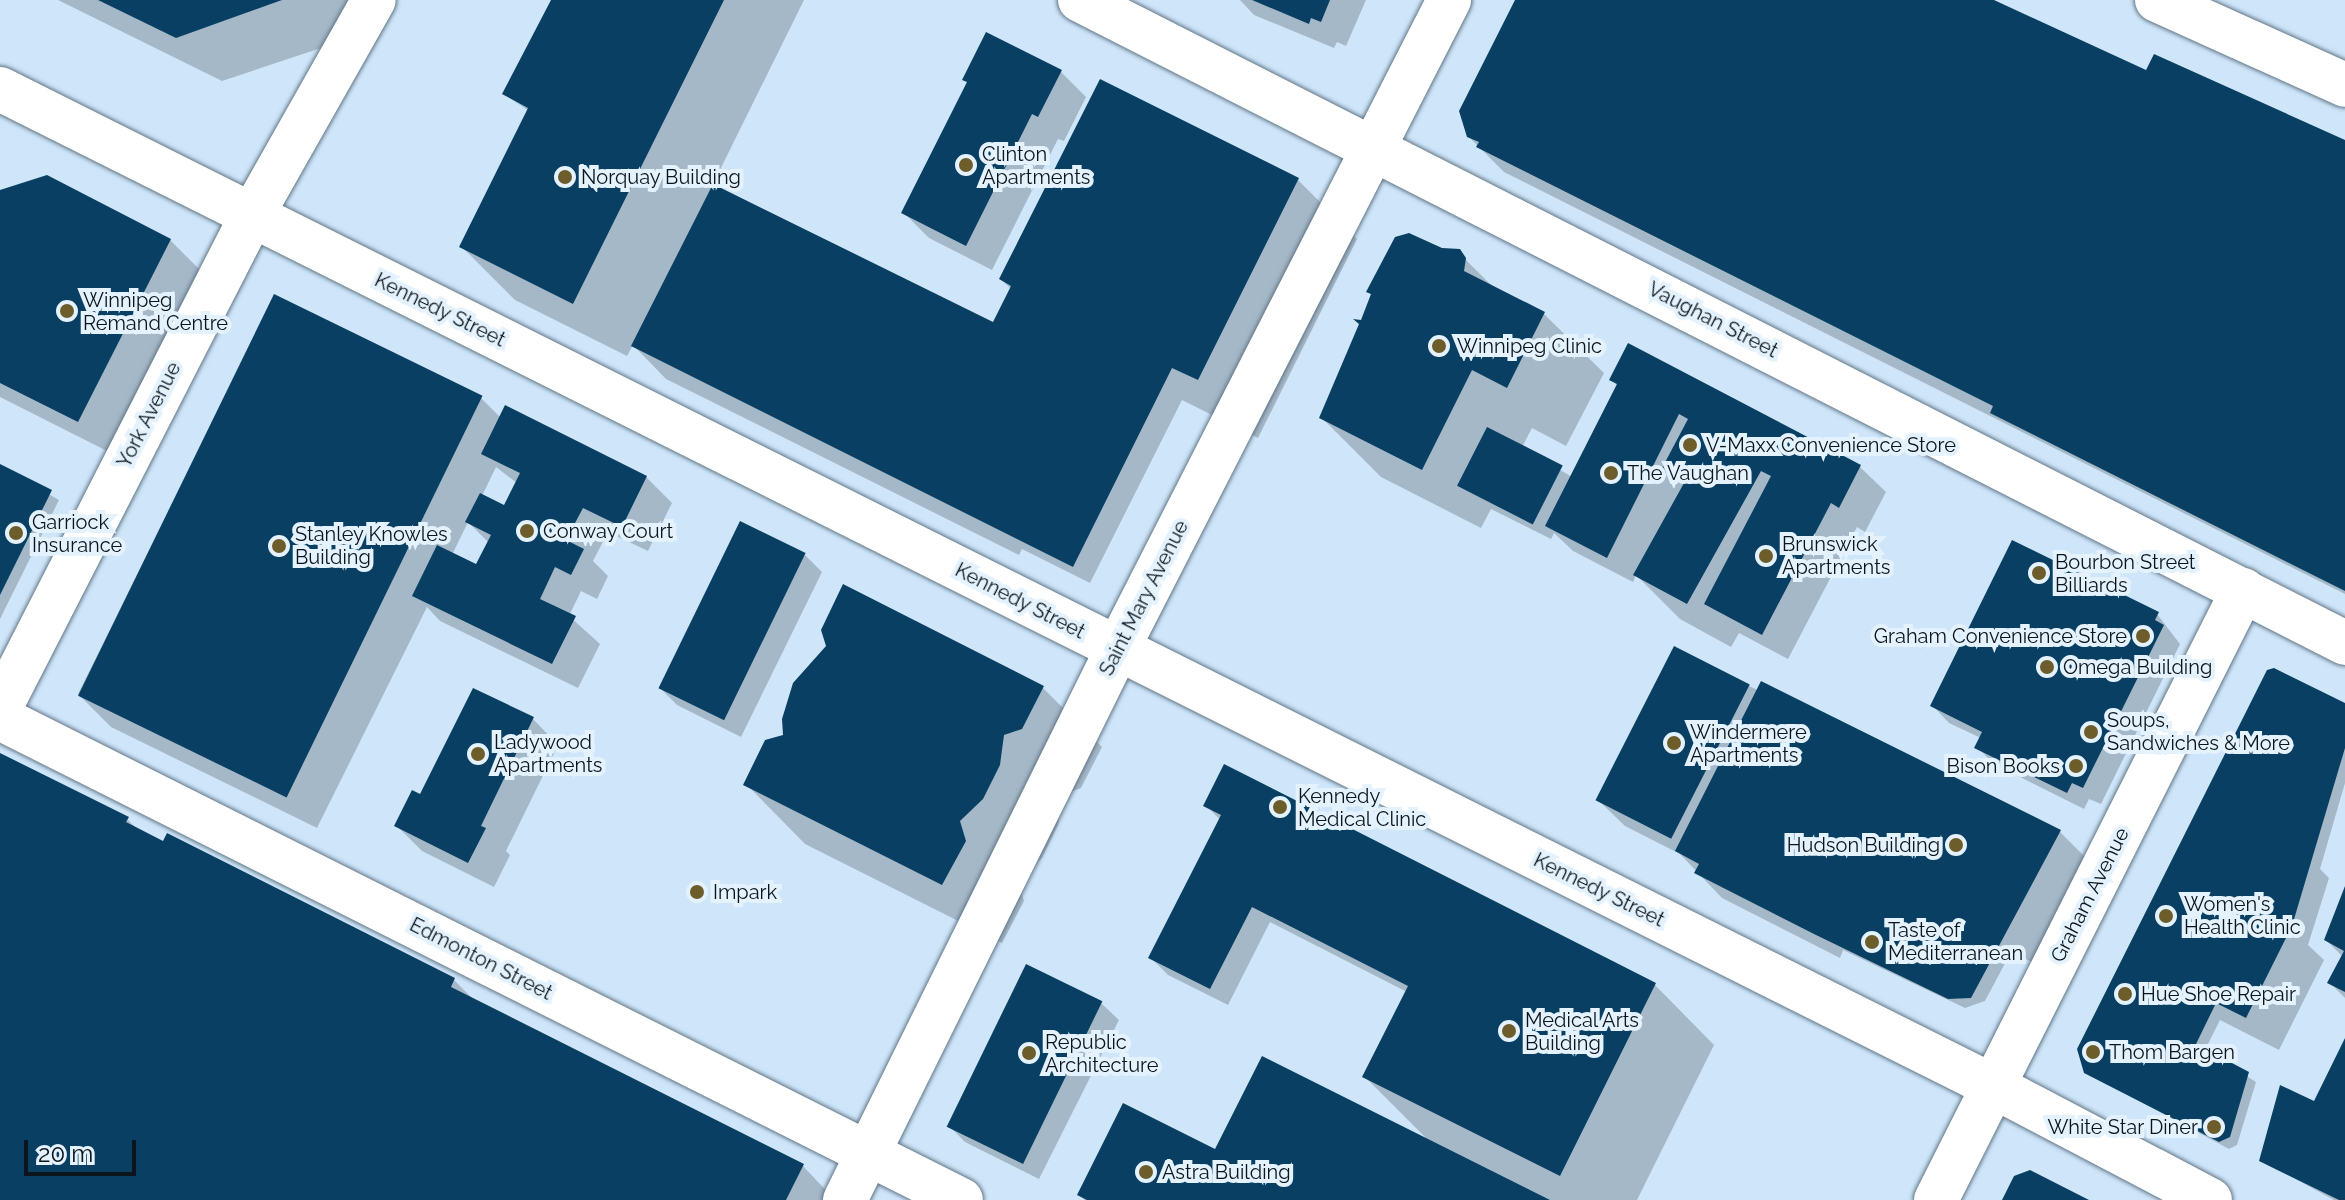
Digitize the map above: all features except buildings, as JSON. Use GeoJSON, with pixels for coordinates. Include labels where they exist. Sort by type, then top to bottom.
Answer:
{"type":"FeatureCollection","features":[{"type":"Feature","properties":{"kind":"street","name":"York Avenue"},"geometry":{"type":"LineString","coordinates":[[0,708],[251,217],[374,0]]}},
{"type":"Feature","properties":{"kind":"street","name":"Vaughan Street"},"geometry":{"type":"LineString","coordinates":[[1080,0],[2345,643]]}},
{"type":"Feature","properties":{"kind":"street","name":"Saint Mary Avenue"},"geometry":{"type":"LineString","coordinates":[[845,1200],[1117,650],[1449,0]]}},
{"type":"Feature","properties":{"kind":"street"},"geometry":{"type":"LineString","coordinates":[[2157,0],[2345,85]]}},
{"type":"Feature","properties":{"kind":"street","name":"Kennedy Street"},"geometry":{"type":"LineString","coordinates":[[0,89],[1993,1086],[2210,1200]]}},
{"type":"Feature","properties":{"kind":"street","name":"Graham Avenue"},"geometry":{"type":"LineString","coordinates":[[1936,1200],[2243,590]]}},
{"type":"Feature","properties":{"kind":"street","name":"Edmonton Street"},"geometry":{"type":"LineString","coordinates":[[0,718],[961,1200]]}},
{"type":"Feature","properties":{"kind":"place","name":"Clinton Apartments"},"geometry":{"type":"Point","coordinates":[966,165]}},
{"type":"Feature","properties":{"kind":"place","name":"Norquay Building"},"geometry":{"type":"Point","coordinates":[565,177]}},
{"type":"Feature","properties":{"kind":"place","name":"Winnipeg Remand Centre"},"geometry":{"type":"Point","coordinates":[67,311]}},
{"type":"Feature","properties":{"kind":"place","name":"Winnipeg Clinic"},"geometry":{"type":"Point","coordinates":[1439,346]}},
{"type":"Feature","properties":{"kind":"place","name":"V-Maxx Convenience Store"},"geometry":{"type":"Point","coordinates":[1690,445]}},
{"type":"Feature","properties":{"kind":"place","name":"The Vaughan"},"geometry":{"type":"Point","coordinates":[1611,473]}},
{"type":"Feature","properties":{"kind":"place","name":"Conway Court"},"geometry":{"type":"Point","coordinates":[527,531]}},
{"type":"Feature","properties":{"kind":"place","name":"Garriock Insurance"},"geometry":{"type":"Point","coordinates":[16,533]}},
{"type":"Feature","properties":{"kind":"place","name":"Stanley Knowles Building"},"geometry":{"type":"Point","coordinates":[279,546]}},
{"type":"Feature","properties":{"kind":"place","name":"Brunswick Apartments"},"geometry":{"type":"Point","coordinates":[1766,556]}},
{"type":"Feature","properties":{"kind":"place","name":"Bourbon Street Billiards"},"geometry":{"type":"Point","coordinates":[2039,573]}},
{"type":"Feature","properties":{"kind":"place","name":"Graham Convenience Store"},"geometry":{"type":"Point","coordinates":[2143,636]}},
{"type":"Feature","properties":{"kind":"place","name":"Omega Building"},"geometry":{"type":"Point","coordinates":[2047,667]}},
{"type":"Feature","properties":{"kind":"place","name":"Soups, Sandwiches & More"},"geometry":{"type":"Point","coordinates":[2091,732]}},
{"type":"Feature","properties":{"kind":"place","name":"Windermere Apartments"},"geometry":{"type":"Point","coordinates":[1674,743]}},
{"type":"Feature","properties":{"kind":"place","name":"Ladywood Apartments"},"geometry":{"type":"Point","coordinates":[478,754]}},
{"type":"Feature","properties":{"kind":"place","name":"Bison Books"},"geometry":{"type":"Point","coordinates":[2076,766]}},
{"type":"Feature","properties":{"kind":"place","name":"Kennedy Medical Clinic"},"geometry":{"type":"Point","coordinates":[1280,807]}},
{"type":"Feature","properties":{"kind":"place","name":"Hudson Building"},"geometry":{"type":"Point","coordinates":[1956,845]}},
{"type":"Feature","properties":{"kind":"place","name":"Impark"},"geometry":{"type":"Point","coordinates":[697,892]}},
{"type":"Feature","properties":{"kind":"place","name":"Women's Health Clinic"},"geometry":{"type":"Point","coordinates":[2166,916]}},
{"type":"Feature","properties":{"kind":"place","name":"Taste of Mediterranean"},"geometry":{"type":"Point","coordinates":[1872,942]}},
{"type":"Feature","properties":{"kind":"place","name":"Hue Shoe Repair"},"geometry":{"type":"Point","coordinates":[2125,994]}},
{"type":"Feature","properties":{"kind":"place","name":"Medical Arts Building"},"geometry":{"type":"Point","coordinates":[1509,1031]}},
{"type":"Feature","properties":{"kind":"place","name":"Thom Bargen"},"geometry":{"type":"Point","coordinates":[2093,1052]}},
{"type":"Feature","properties":{"kind":"place","name":"Republic Architecture"},"geometry":{"type":"Point","coordinates":[1029,1053]}},
{"type":"Feature","properties":{"kind":"place","name":"White Star Diner"},"geometry":{"type":"Point","coordinates":[2214,1127]}},
{"type":"Feature","properties":{"kind":"place","name":"Astra Building"},"geometry":{"type":"Point","coordinates":[1146,1172]}}]}
